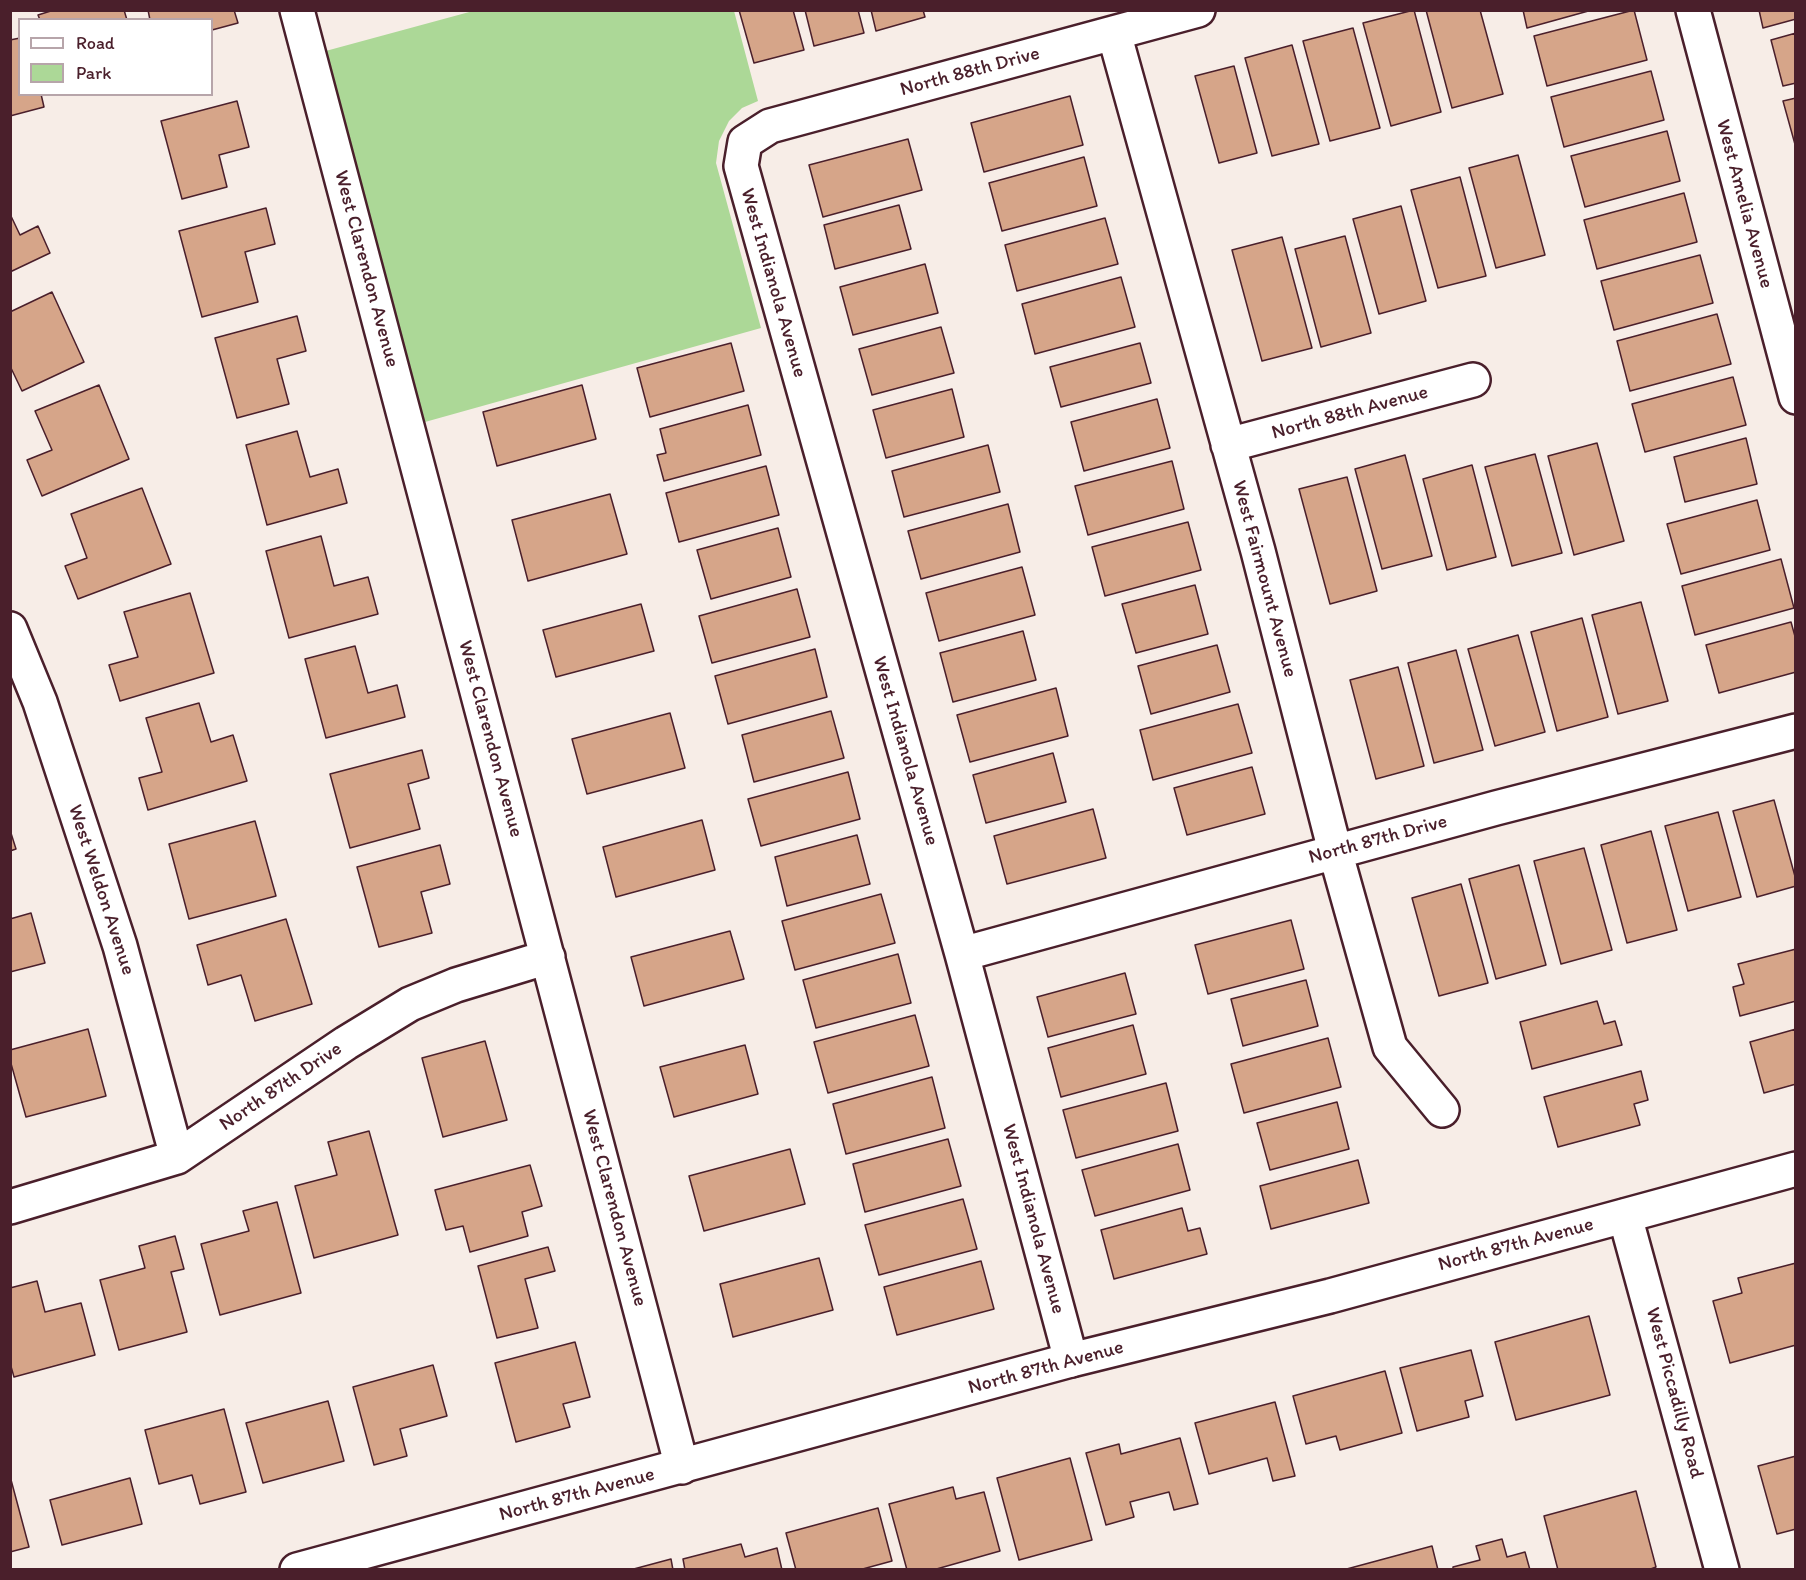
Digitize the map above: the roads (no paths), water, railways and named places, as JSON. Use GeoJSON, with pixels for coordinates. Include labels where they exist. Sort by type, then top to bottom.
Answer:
{"type":"FeatureCollection","features":[{"type":"Feature","properties":{"kind":"street","name":"West Clarendon Avenue"},"geometry":{"type":"LineString","coordinates":[[297,10],[682,1467]]}},
{"type":"Feature","properties":{"kind":"street","name":"North 88th Drive"},"geometry":{"type":"LineString","coordinates":[[745,142],[770,126],[1198,10]]}},
{"type":"Feature","properties":{"kind":"street","name":"West Amelia Avenue"},"geometry":{"type":"LineString","coordinates":[[1694,10],[1796,398]]}},
{"type":"Feature","properties":{"kind":"street","name":"West Fairmount Avenue"},"geometry":{"type":"LineString","coordinates":[[1114,33],[1258,551],[1335,851],[1389,1047],[1442,1110]]}},
{"type":"Feature","properties":{"kind":"street","name":"West Indianola Avenue"},"geometry":{"type":"LineString","coordinates":[[745,142],[741,166],[962,954],[1071,1360]]}},
{"type":"Feature","properties":{"kind":"street","name":"North 88th Avenue"},"geometry":{"type":"LineString","coordinates":[[1227,445],[1473,380]]}},
{"type":"Feature","properties":{"kind":"street","name":"West Weldon Avenue"},"geometry":{"type":"LineString","coordinates":[[10,629],[40,702],[120,946],[177,1157]]}},
{"type":"Feature","properties":{"kind":"street","name":"North 87th Drive"},"geometry":{"type":"LineString","coordinates":[[962,954],[1335,851],[1796,731]]}},
{"type":"Feature","properties":{"kind":"street","name":"North 87th Drive"},"geometry":{"type":"LineString","coordinates":[[10,1207],[177,1157],[346,1043],[410,1004],[456,985],[548,957]]}},
{"type":"Feature","properties":{"kind":"street","name":"North 87th Avenue"},"geometry":{"type":"LineString","coordinates":[[297,1569],[682,1467],[1071,1360],[1330,1296],[1796,1170]]}},
{"type":"Feature","properties":{"kind":"street","name":"West Piccadilly Road"},"geometry":{"type":"LineString","coordinates":[[1625,1216],[1722,1569]]}}]}
